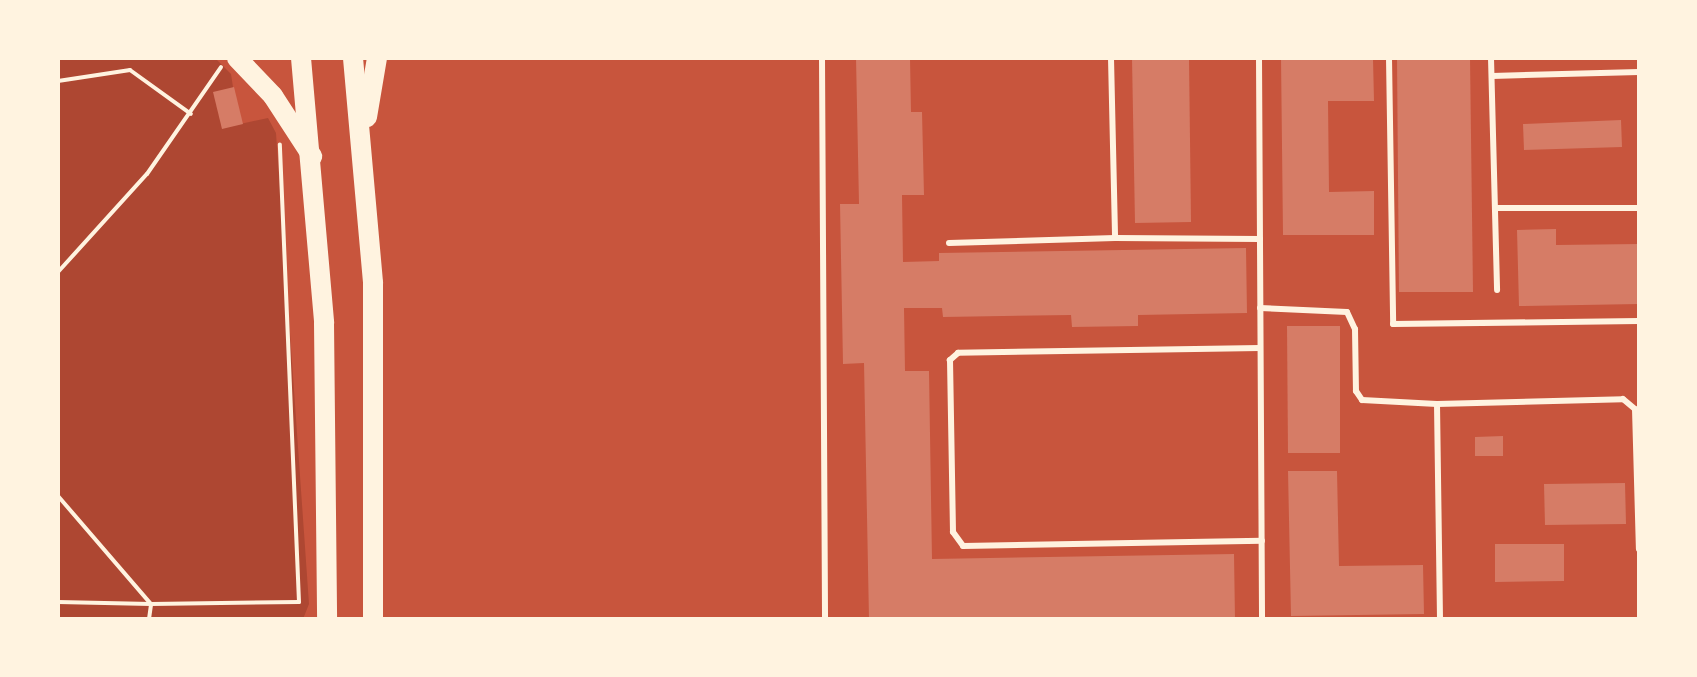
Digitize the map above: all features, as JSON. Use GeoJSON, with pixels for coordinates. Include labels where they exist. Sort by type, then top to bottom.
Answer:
{"type":"FeatureCollection","features":[{"type":"Feature","properties":{"kind":"main road"},"geometry":{"type":"LineString","coordinates":[[301,58],[312,156],[326,379],[328,610]]}},
{"type":"Feature","properties":{"kind":"main road"},"geometry":{"type":"LineString","coordinates":[[353,58],[375,350],[373,619]]}},
{"type":"Feature","properties":{"kind":"main road"},"geometry":{"type":"LineString","coordinates":[[362,153],[377,58]]}},
{"type":"Feature","properties":{"kind":"main road"},"geometry":{"type":"LineString","coordinates":[[229,62],[273,96],[312,156]]}},
{"type":"Feature","properties":{"kind":"lane"},"geometry":{"type":"LineString","coordinates":[[822,58],[825,619]]}},
{"type":"Feature","properties":{"kind":"lane"},"geometry":{"type":"LineString","coordinates":[[1111,58],[1115,238]]}},
{"type":"Feature","properties":{"kind":"lane"},"geometry":{"type":"LineString","coordinates":[[1259,58],[1262,619]]}},
{"type":"Feature","properties":{"kind":"lane"},"geometry":{"type":"LineString","coordinates":[[1389,58],[1393,324],[1639,321]]}},
{"type":"Feature","properties":{"kind":"lane"},"geometry":{"type":"LineString","coordinates":[[1491,58],[1497,290]]}},
{"type":"Feature","properties":{"kind":"lane"},"geometry":{"type":"LineString","coordinates":[[1492,76],[1639,72]]}},
{"type":"Feature","properties":{"kind":"lane"},"geometry":{"type":"LineString","coordinates":[[1495,208],[1639,208]]}},
{"type":"Feature","properties":{"kind":"lane"},"geometry":{"type":"LineString","coordinates":[[949,243],[1115,238],[1260,239]]}},
{"type":"Feature","properties":{"kind":"lane"},"geometry":{"type":"LineString","coordinates":[[1260,308],[1347,312],[1355,329],[1356,391],[1362,400],[1437,404],[1623,399],[1635,409],[1639,549]]}},
{"type":"Feature","properties":{"kind":"lane"},"geometry":{"type":"LineString","coordinates":[[1260,348],[958,353],[950,360],[953,532],[963,546],[1262,541]]}},
{"type":"Feature","properties":{"kind":"lane"},"geometry":{"type":"LineString","coordinates":[[1437,404],[1440,619]]}},
{"type":"Feature","properties":{"kind":"path"},"geometry":{"type":"LineString","coordinates":[[58,272],[147,174],[229,62]]}},
{"type":"Feature","properties":{"kind":"path"},"geometry":{"type":"LineString","coordinates":[[58,81],[130,70],[191,114]]}},
{"type":"Feature","properties":{"kind":"path"},"geometry":{"type":"LineString","coordinates":[[58,602],[299,602],[281,159]]}},
{"type":"Feature","properties":{"kind":"path"},"geometry":{"type":"LineString","coordinates":[[58,496],[151,604],[149,619]]}},
{"type":"Feature","properties":{"kind":"shaded area"},"geometry":{"type":"Polygon","coordinates":[[[58,58],[215,58],[231,74],[233,87],[222,128],[268,118],[276,133],[309,604],[303,619],[58,619],[58,58]]]}},
{"type":"Feature","properties":{"kind":"building"},"geometry":{"type":"Polygon","coordinates":[[[856,58],[910,58],[911,112],[922,112],[924,195],[902,195],[903,262],[939,261],[939,253],[1246,248],[1247,313],[1138,315],[1138,326],[1072,327],[1071,315],[943,317],[942,308],[904,308],[905,371],[929,371],[932,559],[1234,554],[1235,619],[869,619],[864,363],[843,364],[840,204],[859,204],[856,58]]]}},
{"type":"Feature","properties":{"kind":"building"},"geometry":{"type":"Polygon","coordinates":[[[1132,58],[1189,58],[1191,222],[1135,223],[1132,58]]]}},
{"type":"Feature","properties":{"kind":"building"},"geometry":{"type":"Polygon","coordinates":[[[1281,58],[1373,58],[1374,101],[1328,101],[1329,192],[1374,191],[1374,235],[1283,235],[1281,58]]]}},
{"type":"Feature","properties":{"kind":"building"},"geometry":{"type":"Polygon","coordinates":[[[1397,58],[1470,58],[1473,292],[1399,292],[1397,58]]]}},
{"type":"Feature","properties":{"kind":"building"},"geometry":{"type":"Polygon","coordinates":[[[234,87],[243,124],[222,129],[213,92],[234,87]]]}},
{"type":"Feature","properties":{"kind":"building"},"geometry":{"type":"Polygon","coordinates":[[[1621,120],[1622,147],[1524,150],[1523,124],[1621,120]]]}},
{"type":"Feature","properties":{"kind":"building"},"geometry":{"type":"Polygon","coordinates":[[[1556,229],[1556,245],[1639,244],[1639,304],[1519,306],[1517,230],[1556,229]]]}},
{"type":"Feature","properties":{"kind":"building"},"geometry":{"type":"Polygon","coordinates":[[[1287,326],[1340,326],[1340,453],[1288,453],[1287,326]]]}},
{"type":"Feature","properties":{"kind":"building"},"geometry":{"type":"Polygon","coordinates":[[[1503,436],[1503,456],[1475,456],[1475,437],[1503,436]]]}},
{"type":"Feature","properties":{"kind":"building"},"geometry":{"type":"Polygon","coordinates":[[[1288,471],[1337,471],[1339,566],[1423,565],[1424,614],[1291,616],[1288,471]]]}},
{"type":"Feature","properties":{"kind":"building"},"geometry":{"type":"Polygon","coordinates":[[[1625,483],[1626,524],[1545,525],[1544,484],[1625,483]]]}},
{"type":"Feature","properties":{"kind":"building"},"geometry":{"type":"Polygon","coordinates":[[[1495,544],[1564,544],[1564,581],[1495,582],[1495,544]]]}}]}
